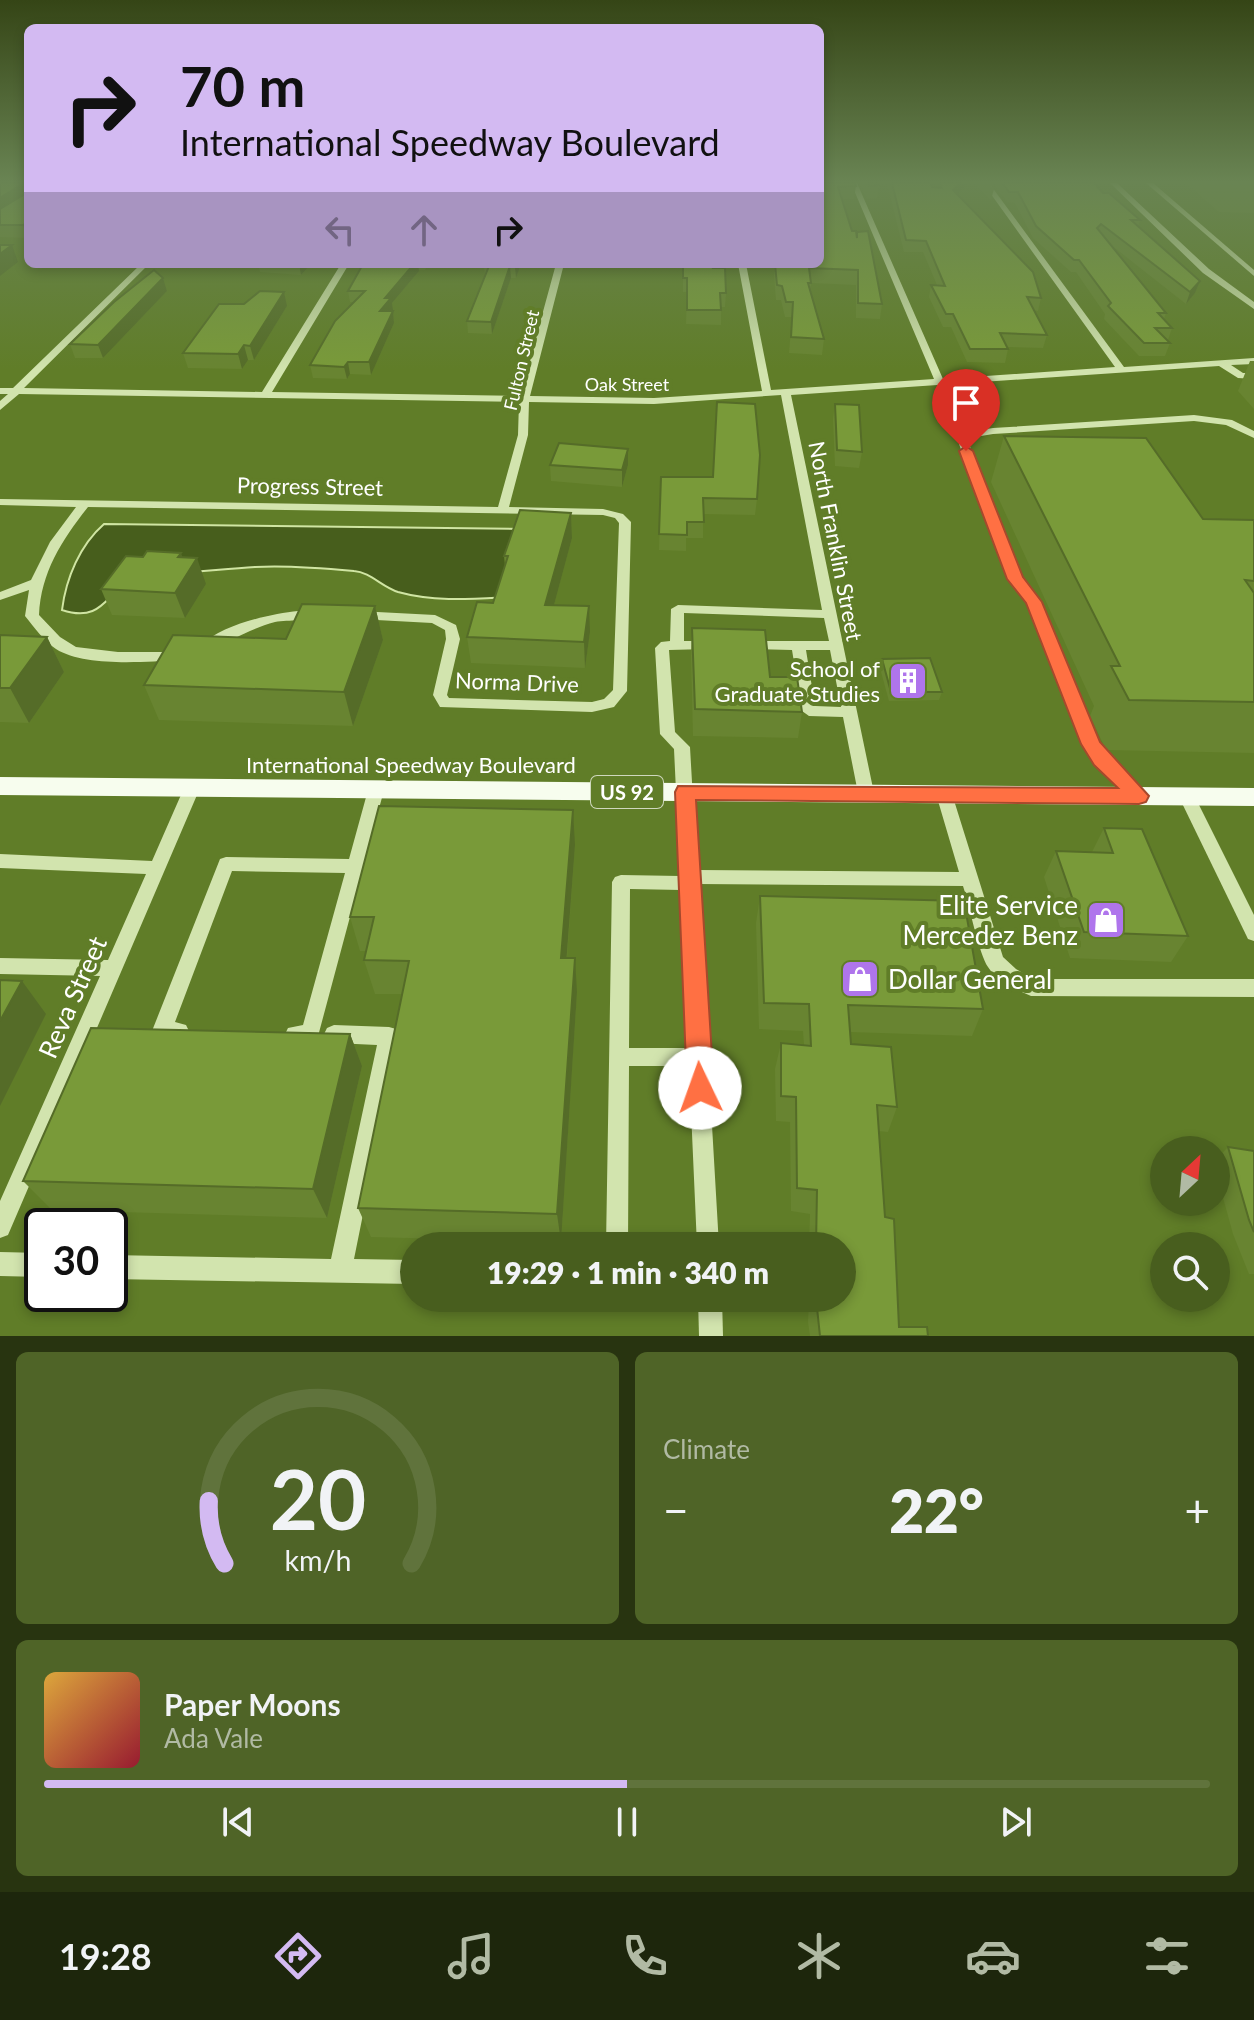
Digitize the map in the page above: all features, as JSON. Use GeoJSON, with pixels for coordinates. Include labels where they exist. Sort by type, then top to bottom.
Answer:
{"type":"FeatureCollection","features":[{"type":"Feature","properties":{"kind":"main road","name":"International Speedway Boulevard"},"geometry":{"type":"LineString","coordinates":[[0,786],[1254,797]]}},
{"type":"Feature","properties":{"kind":"street"},"geometry":{"type":"LineString","coordinates":[[881,245],[940,382]]}},
{"type":"Feature","properties":{"kind":"street"},"geometry":{"type":"LineString","coordinates":[[1031,245],[1120,368]]}},
{"type":"Feature","properties":{"kind":"street"},"geometry":{"type":"LineString","coordinates":[[1179,245],[1206,271],[1254,306]]}},
{"type":"Feature","properties":{"kind":"street"},"geometry":{"type":"LineString","coordinates":[[1221,245],[1254,274]]}},
{"type":"Feature","properties":{"kind":"street"},"geometry":{"type":"LineString","coordinates":[[0,407],[141,268]]}},
{"type":"Feature","properties":{"kind":"street"},"geometry":{"type":"LineString","coordinates":[[265,396],[343,268]]}},
{"type":"Feature","properties":{"kind":"street","name":"Fulton Street"},"geometry":{"type":"LineString","coordinates":[[503,509],[523,435],[524,400],[559,268]]}},
{"type":"Feature","properties":{"kind":"street"},"geometry":{"type":"LineString","coordinates":[[743,268],[767,393]]}},
{"type":"Feature","properties":{"kind":"street","name":"Oak Street"},"geometry":{"type":"LineString","coordinates":[[0,391],[654,401],[1254,361]]}},
{"type":"Feature","properties":{"kind":"street"},"geometry":{"type":"LineString","coordinates":[[1221,363],[1241,376],[1254,376]]}},
{"type":"Feature","properties":{"kind":"street","name":"North Franklin Street"},"geometry":{"type":"LineString","coordinates":[[785,391],[866,793]]}},
{"type":"Feature","properties":{"kind":"street"},"geometry":{"type":"LineString","coordinates":[[1139,796],[1101,760],[1091,744],[1034,602],[1015,579],[966,451],[967,438],[993,431],[1194,418],[1228,422],[1254,435]]}},
{"type":"Feature","properties":{"kind":"street","name":"Progress Street"},"geometry":{"type":"LineString","coordinates":[[0,502],[503,509],[603,512],[619,516]]}},
{"type":"Feature","properties":{"kind":"street"},"geometry":{"type":"LineString","coordinates":[[0,596],[35,583],[53,542],[85,503]]}},
{"type":"Feature","properties":{"kind":"street","name":"Norma Drive"},"geometry":{"type":"LineString","coordinates":[[35,583],[32,616],[63,647],[79,653],[176,655],[197,650],[263,619],[279,615],[424,617],[451,628],[453,639],[440,695],[445,703],[592,707],[609,703],[620,691],[625,522],[619,516]]}},
{"type":"Feature","properties":{"kind":"street"},"geometry":{"type":"LineString","coordinates":[[707,1232],[682,747],[668,734],[670,646],[678,609],[830,614]]}},
{"type":"Feature","properties":{"kind":"street"},"geometry":{"type":"LineString","coordinates":[[798,645],[809,711],[850,712]]}},
{"type":"Feature","properties":{"kind":"street"},"geometry":{"type":"LineString","coordinates":[[670,646],[836,646]]}},
{"type":"Feature","properties":{"kind":"street","name":"Reva Street"},"geometry":{"type":"LineString","coordinates":[[3,1214],[94,1031],[113,968],[192,788]]}},
{"type":"Feature","properties":{"kind":"street"},"geometry":{"type":"LineString","coordinates":[[310,1034],[376,790]]}},
{"type":"Feature","properties":{"kind":"street"},"geometry":{"type":"LineString","coordinates":[[944,794],[995,962],[1009,975],[1031,987],[1254,988]]}},
{"type":"Feature","properties":{"kind":"street"},"geometry":{"type":"LineString","coordinates":[[1187,797],[1254,933]]}},
{"type":"Feature","properties":{"kind":"street"},"geometry":{"type":"LineString","coordinates":[[0,861],[157,868]]}},
{"type":"Feature","properties":{"kind":"street"},"geometry":{"type":"LineString","coordinates":[[192,1031],[154,1031],[226,864],[353,866]]}},
{"type":"Feature","properties":{"kind":"street"},"geometry":{"type":"LineString","coordinates":[[617,1232],[621,882],[971,879]]}},
{"type":"Feature","properties":{"kind":"street"},"geometry":{"type":"LineString","coordinates":[[0,966],[113,968]]}},
{"type":"Feature","properties":{"kind":"street"},"geometry":{"type":"LineString","coordinates":[[281,1033],[389,1036],[340,1271]]}},
{"type":"Feature","properties":{"kind":"street"},"geometry":{"type":"LineString","coordinates":[[619,1057],[699,1057]]}},
{"type":"Feature","properties":{"kind":"street"},"geometry":{"type":"LineString","coordinates":[[0,1264],[24,1265]]}},
{"type":"Feature","properties":{"kind":"street"},"geometry":{"type":"LineString","coordinates":[[128,1267],[400,1272]]}},
{"type":"Feature","properties":{"kind":"street"},"geometry":{"type":"LineString","coordinates":[[710,1312],[711,1336]]}},
{"type":"Feature","properties":{"kind":"shaded area"},"geometry":{"type":"Polygon","coordinates":[[[104,524],[527,529],[508,597],[425,597],[398,592],[360,572],[267,566],[140,576],[127,582],[91,612],[62,610],[76,563],[95,532],[104,524]]]}},
{"type":"Feature","properties":{"kind":"building"},"geometry":{"type":"Polygon","coordinates":[[[0,245],[12,245],[0,254],[0,245]]]}},
{"type":"Feature","properties":{"kind":"building"},"geometry":{"type":"Polygon","coordinates":[[[824,245],[871,245],[882,304],[858,303],[858,270],[809,268],[824,268],[824,245]]]}},
{"type":"Feature","properties":{"kind":"building"},"geometry":{"type":"Polygon","coordinates":[[[928,245],[1007,245],[1033,272],[1041,298],[1027,297],[1047,335],[1000,333],[1008,349],[970,349],[953,314],[946,314],[931,285],[945,286],[928,245]]]}},
{"type":"Feature","properties":{"kind":"building"},"geometry":{"type":"Polygon","coordinates":[[[1058,245],[1111,245],[1166,313],[1158,313],[1172,328],[1155,328],[1170,343],[1144,343],[1108,306],[1111,303],[1079,260],[1074,260],[1058,245]]]}},
{"type":"Feature","properties":{"kind":"building"},"geometry":{"type":"Polygon","coordinates":[[[1129,245],[1160,245],[1200,281],[1190,292],[1129,245]]]}},
{"type":"Feature","properties":{"kind":"building"},"geometry":{"type":"Polygon","coordinates":[[[361,268],[411,268],[385,298],[391,298],[380,311],[393,311],[369,362],[348,362],[344,367],[310,365],[335,321],[365,291],[348,291],[361,268]]]}},
{"type":"Feature","properties":{"kind":"building"},"geometry":{"type":"Polygon","coordinates":[[[488,268],[509,268],[491,322],[467,321],[488,268]]]}},
{"type":"Feature","properties":{"kind":"building"},"geometry":{"type":"Polygon","coordinates":[[[683,268],[725,268],[726,293],[720,293],[721,310],[687,310],[687,278],[683,278],[683,268]]]}},
{"type":"Feature","properties":{"kind":"building"},"geometry":{"type":"Polygon","coordinates":[[[775,268],[809,268],[811,283],[808,283],[824,339],[791,337],[793,302],[786,302],[782,286],[777,285],[775,268]]]}},
{"type":"Feature","properties":{"kind":"building"},"geometry":{"type":"Polygon","coordinates":[[[154,270],[163,278],[98,345],[70,344],[114,302],[154,270]]]}},
{"type":"Feature","properties":{"kind":"building"},"geometry":{"type":"Polygon","coordinates":[[[260,291],[284,292],[250,346],[244,345],[238,354],[183,353],[219,304],[244,304],[260,291]]]}},
{"type":"Feature","properties":{"kind":"building"},"geometry":{"type":"Polygon","coordinates":[[[717,402],[755,404],[760,455],[757,499],[703,498],[704,522],[687,522],[687,535],[659,534],[661,477],[713,477],[717,402]]]}},
{"type":"Feature","properties":{"kind":"building"},"geometry":{"type":"Polygon","coordinates":[[[835,404],[859,405],[862,452],[837,450],[835,404]]]}},
{"type":"Feature","properties":{"kind":"building"},"geometry":{"type":"Polygon","coordinates":[[[1004,436],[1146,438],[1203,519],[1254,520],[1254,581],[1245,580],[1254,593],[1254,702],[1129,700],[1111,666],[1120,666],[1004,436]]]}},
{"type":"Feature","properties":{"kind":"building"},"geometry":{"type":"Polygon","coordinates":[[[559,443],[628,449],[622,470],[550,465],[559,443]]]}},
{"type":"Feature","properties":{"kind":"building"},"geometry":{"type":"Polygon","coordinates":[[[520,510],[571,513],[545,605],[589,606],[584,642],[467,637],[477,602],[493,603],[508,556],[504,556],[520,510]]]}},
{"type":"Feature","properties":{"kind":"building"},"geometry":{"type":"Polygon","coordinates":[[[147,551],[181,553],[178,557],[197,558],[175,593],[101,589],[126,556],[143,557],[147,551]]]}},
{"type":"Feature","properties":{"kind":"building"},"geometry":{"type":"Polygon","coordinates":[[[302,604],[375,606],[344,692],[144,685],[173,635],[286,639],[302,604]]]}},
{"type":"Feature","properties":{"kind":"building"},"geometry":{"type":"Polygon","coordinates":[[[692,628],[765,630],[770,677],[797,677],[802,712],[695,709],[692,628]]]}},
{"type":"Feature","properties":{"kind":"building"},"geometry":{"type":"Polygon","coordinates":[[[0,635],[47,637],[10,688],[0,688],[0,635]]]}},
{"type":"Feature","properties":{"kind":"building","name":"School of Graduate Studies"},"geometry":{"type":"Polygon","coordinates":[[[930,658],[942,692],[891,692],[882,659],[930,658]]]}},
{"type":"Feature","properties":{"kind":"building"},"geometry":{"type":"Polygon","coordinates":[[[379,806],[573,810],[561,958],[575,958],[557,1214],[358,1208],[409,961],[364,960],[374,917],[350,917],[379,806]]]}},
{"type":"Feature","properties":{"kind":"building"},"geometry":{"type":"Polygon","coordinates":[[[1104,828],[1142,829],[1188,936],[1084,932],[1056,851],[1113,853],[1104,828]]]}},
{"type":"Feature","properties":{"kind":"building"},"geometry":{"type":"Polygon","coordinates":[[[760,896],[964,901],[983,1009],[848,1005],[851,1044],[891,1047],[897,1107],[877,1105],[885,1217],[894,1219],[899,1327],[927,1327],[928,1336],[820,1336],[817,1312],[856,1312],[856,1232],[816,1232],[817,1190],[797,1188],[796,1097],[781,1096],[781,1043],[811,1046],[809,1004],[764,1003],[760,896]]]}},
{"type":"Feature","properties":{"kind":"building"},"geometry":{"type":"Polygon","coordinates":[[[0,980],[22,981],[0,1021],[0,980]]]}},
{"type":"Feature","properties":{"kind":"building"},"geometry":{"type":"Polygon","coordinates":[[[91,1028],[350,1034],[313,1189],[23,1181],[91,1028]]]}},
{"type":"Feature","properties":{"kind":"building"},"geometry":{"type":"Polygon","coordinates":[[[1230,1147],[1254,1151],[1254,1232],[1230,1147]]]}},
{"type":"Feature","properties":{"kind":"place","name":"School of Graduate Studies"},"geometry":{"type":"Point","coordinates":[908,681]}},
{"type":"Feature","properties":{"kind":"place","name":"Elite Service Mercedez Benz"},"geometry":{"type":"Point","coordinates":[1106,920]}},
{"type":"Feature","properties":{"kind":"place","name":"Dollar General"},"geometry":{"type":"Point","coordinates":[860,979]}},
{"type":"Feature","properties":{"kind":"route"},"geometry":{"type":"LineString","coordinates":[[700,1088],[685,792],[1139,796],[1101,760],[1091,744],[1034,602],[1015,579],[966,451]]}}]}
